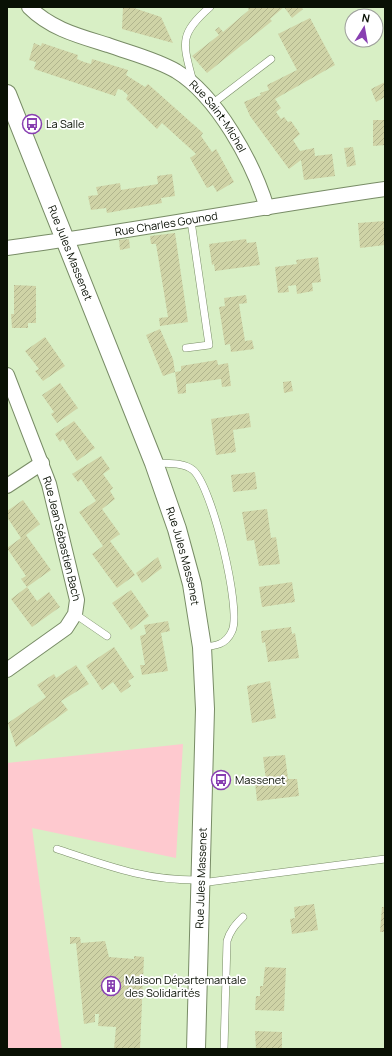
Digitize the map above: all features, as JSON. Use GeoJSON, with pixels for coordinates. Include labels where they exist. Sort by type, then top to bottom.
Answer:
{"type":"FeatureCollection","features":[{"type":"Feature","properties":{"kind":"street","name":"Rue Saint-Michel"},"geometry":{"type":"LineString","coordinates":[[30,7],[42,19],[58,28],[158,62],[176,71],[194,84],[212,104],[226,124],[260,186],[267,208]]}},
{"type":"Feature","properties":{"kind":"street","name":"Rue Jules Massenet"},"geometry":{"type":"LineString","coordinates":[[7,94],[154,463],[178,529],[186,558],[202,647],[205,719],[196,1049]]}},
{"type":"Feature","properties":{"kind":"street"},"geometry":{"type":"LineString","coordinates":[[267,208],[385,189]]}},
{"type":"Feature","properties":{"kind":"street","name":"Rue Charles Gounod"},"geometry":{"type":"LineString","coordinates":[[7,248],[191,221],[267,208]]}},
{"type":"Feature","properties":{"kind":"street","name":"Rue Jean Sébastien Bach"},"geometry":{"type":"LineString","coordinates":[[7,375],[42,463],[51,490],[77,595],[75,614],[66,628],[7,670]]}},
{"type":"Feature","properties":{"kind":"street","name":"Rue Jean Sébastien Bach"},"geometry":{"type":"LineString","coordinates":[[7,486],[42,463]]}},
{"type":"Feature","properties":{"kind":"lane"},"geometry":{"type":"LineString","coordinates":[[194,84],[185,49],[186,38],[190,26],[210,7]]}},
{"type":"Feature","properties":{"kind":"lane"},"geometry":{"type":"LineString","coordinates":[[212,104],[271,59]]}},
{"type":"Feature","properties":{"kind":"lane"},"geometry":{"type":"LineString","coordinates":[[186,348],[209,345],[191,221]]}},
{"type":"Feature","properties":{"kind":"lane"},"geometry":{"type":"LineString","coordinates":[[154,463],[182,464],[194,471],[206,492],[223,547],[234,602],[234,626],[228,639],[223,644],[202,647]]}},
{"type":"Feature","properties":{"kind":"lane","name":"Rue Jean Sébastien Bach"},"geometry":{"type":"LineString","coordinates":[[75,614],[107,636]]}},
{"type":"Feature","properties":{"kind":"lane"},"geometry":{"type":"LineString","coordinates":[[57,849],[136,875],[201,882],[385,859]]}},
{"type":"Feature","properties":{"kind":"lane"},"geometry":{"type":"LineString","coordinates":[[224,1049],[227,941],[235,925],[243,917]]}},
{"type":"Feature","properties":{"kind":"shaded area"},"geometry":{"type":"Polygon","coordinates":[[[183,744],[176,858],[32,828],[62,1049],[7,1049],[7,763],[183,744]]]}},
{"type":"Feature","properties":{"kind":"building"},"geometry":{"type":"Polygon","coordinates":[[[123,7],[131,7],[161,17],[173,43],[122,29],[123,7]]]}},
{"type":"Feature","properties":{"kind":"building"},"geometry":{"type":"Polygon","coordinates":[[[247,7],[284,7],[270,19],[272,21],[207,73],[192,56],[219,35],[215,30],[219,27],[223,32],[249,10],[247,7]]]}},
{"type":"Feature","properties":{"kind":"building"},"geometry":{"type":"Polygon","coordinates":[[[284,7],[301,7],[303,9],[292,18],[284,7]]]}},
{"type":"Feature","properties":{"kind":"building"},"geometry":{"type":"Polygon","coordinates":[[[310,18],[335,65],[275,99],[281,108],[276,112],[281,119],[284,117],[288,122],[291,121],[300,134],[293,140],[300,151],[314,148],[315,156],[332,154],[335,176],[304,180],[301,160],[289,169],[250,116],[244,102],[261,95],[260,93],[269,90],[267,85],[297,70],[278,34],[310,18]]]}},
{"type":"Feature","properties":{"kind":"building"},"geometry":{"type":"Polygon","coordinates":[[[34,43],[41,46],[42,43],[78,55],[77,59],[84,62],[91,64],[92,59],[128,70],[126,75],[145,87],[148,84],[203,133],[201,136],[212,152],[216,149],[234,182],[217,192],[213,185],[207,188],[190,158],[196,154],[162,123],[157,129],[126,99],[128,95],[122,90],[118,89],[115,96],[34,69],[36,62],[29,60],[34,43]]]}},
{"type":"Feature","properties":{"kind":"building"},"geometry":{"type":"Polygon","coordinates":[[[385,82],[385,97],[376,102],[371,89],[385,82]]]}},
{"type":"Feature","properties":{"kind":"building"},"geometry":{"type":"Polygon","coordinates":[[[373,120],[385,120],[385,145],[373,146],[373,120]]]}},
{"type":"Feature","properties":{"kind":"building"},"geometry":{"type":"Polygon","coordinates":[[[353,147],[356,165],[347,167],[344,148],[353,147]]]}},
{"type":"Feature","properties":{"kind":"building"},"geometry":{"type":"Polygon","coordinates":[[[172,174],[175,196],[161,198],[162,203],[107,213],[106,208],[91,210],[88,196],[98,195],[96,187],[120,183],[121,190],[158,184],[157,176],[172,174]]]}},
{"type":"Feature","properties":{"kind":"building"},"geometry":{"type":"Polygon","coordinates":[[[385,221],[385,245],[360,248],[358,223],[385,221]]]}},
{"type":"Feature","properties":{"kind":"building"},"geometry":{"type":"Polygon","coordinates":[[[175,233],[188,322],[160,326],[159,318],[168,317],[156,244],[151,244],[150,236],[175,233]]]}},
{"type":"Feature","properties":{"kind":"building"},"geometry":{"type":"Polygon","coordinates":[[[129,239],[130,248],[120,250],[119,240],[129,239]]]}},
{"type":"Feature","properties":{"kind":"building"},"geometry":{"type":"Polygon","coordinates":[[[246,239],[247,243],[256,242],[260,265],[215,271],[214,264],[212,265],[209,244],[246,239]]]}},
{"type":"Feature","properties":{"kind":"building"},"geometry":{"type":"Polygon","coordinates":[[[318,257],[321,282],[312,283],[313,291],[297,294],[296,285],[288,286],[289,292],[278,293],[275,267],[297,264],[296,260],[318,257]]]}},
{"type":"Feature","properties":{"kind":"building"},"geometry":{"type":"Polygon","coordinates":[[[14,285],[36,286],[36,323],[28,323],[28,328],[12,328],[11,314],[14,314],[14,285]]]}},
{"type":"Feature","properties":{"kind":"building"},"geometry":{"type":"Polygon","coordinates":[[[246,295],[247,303],[239,304],[245,341],[252,340],[254,349],[231,352],[230,344],[225,345],[219,307],[225,306],[224,298],[246,295]]]}},
{"type":"Feature","properties":{"kind":"building"},"geometry":{"type":"Polygon","coordinates":[[[160,329],[173,359],[175,372],[163,376],[146,335],[160,329]]]}},
{"type":"Feature","properties":{"kind":"building"},"geometry":{"type":"Polygon","coordinates":[[[45,337],[65,366],[43,381],[35,371],[39,369],[25,351],[45,337]]]}},
{"type":"Feature","properties":{"kind":"building"},"geometry":{"type":"Polygon","coordinates":[[[217,360],[218,365],[228,363],[231,386],[222,387],[221,379],[186,384],[186,393],[178,394],[175,372],[181,371],[181,366],[217,360]]]}},
{"type":"Feature","properties":{"kind":"building"},"geometry":{"type":"Polygon","coordinates":[[[291,381],[293,391],[284,393],[283,382],[291,381]]]}},
{"type":"Feature","properties":{"kind":"building"},"geometry":{"type":"Polygon","coordinates":[[[60,383],[78,408],[57,423],[51,414],[54,412],[42,395],[60,383]]]}},
{"type":"Feature","properties":{"kind":"building"},"geometry":{"type":"Polygon","coordinates":[[[249,413],[251,427],[233,430],[236,452],[216,455],[211,419],[249,413]]]}},
{"type":"Feature","properties":{"kind":"building"},"geometry":{"type":"Polygon","coordinates":[[[74,421],[95,448],[77,461],[63,439],[60,442],[55,434],[74,421]]]}},
{"type":"Feature","properties":{"kind":"building"},"geometry":{"type":"Polygon","coordinates":[[[101,456],[110,469],[103,474],[113,488],[110,491],[115,499],[102,509],[120,534],[110,541],[135,575],[117,588],[92,554],[103,546],[79,512],[96,501],[81,479],[78,482],[72,474],[101,456]]]}},
{"type":"Feature","properties":{"kind":"building"},"geometry":{"type":"Polygon","coordinates":[[[255,472],[257,489],[233,492],[231,475],[255,472]]]}},
{"type":"Feature","properties":{"kind":"building"},"geometry":{"type":"Polygon","coordinates":[[[23,500],[40,524],[26,535],[51,570],[27,587],[21,579],[26,576],[7,548],[21,538],[7,517],[7,511],[23,500]]]}},
{"type":"Feature","properties":{"kind":"building"},"geometry":{"type":"Polygon","coordinates":[[[267,509],[271,538],[276,537],[280,564],[259,566],[254,540],[247,541],[242,512],[267,509]]]}},
{"type":"Feature","properties":{"kind":"building"},"geometry":{"type":"Polygon","coordinates":[[[158,557],[162,568],[142,583],[136,573],[158,557]]]}},
{"type":"Feature","properties":{"kind":"building"},"geometry":{"type":"Polygon","coordinates":[[[292,582],[295,602],[262,607],[259,587],[292,582]]]}},
{"type":"Feature","properties":{"kind":"building"},"geometry":{"type":"Polygon","coordinates":[[[27,587],[37,601],[49,592],[60,607],[32,627],[11,599],[27,587]]]}},
{"type":"Feature","properties":{"kind":"building"},"geometry":{"type":"Polygon","coordinates":[[[131,590],[149,616],[131,630],[112,603],[131,590]]]}},
{"type":"Feature","properties":{"kind":"building"},"geometry":{"type":"Polygon","coordinates":[[[168,621],[170,631],[161,633],[168,671],[142,675],[140,665],[145,665],[140,636],[146,634],[144,625],[168,621]]]}},
{"type":"Feature","properties":{"kind":"building"},"geometry":{"type":"Polygon","coordinates":[[[291,627],[292,634],[295,633],[299,658],[268,662],[265,642],[262,643],[261,631],[291,627]]]}},
{"type":"Feature","properties":{"kind":"building"},"geometry":{"type":"Polygon","coordinates":[[[114,647],[134,677],[128,681],[131,686],[121,693],[113,682],[102,690],[86,666],[114,647]]]}},
{"type":"Feature","properties":{"kind":"building"},"geometry":{"type":"Polygon","coordinates":[[[76,665],[89,684],[61,701],[68,710],[16,747],[8,723],[46,697],[37,685],[54,674],[56,678],[76,665]]]}},
{"type":"Feature","properties":{"kind":"building"},"geometry":{"type":"Polygon","coordinates":[[[270,681],[276,718],[252,723],[247,686],[270,681]]]}},
{"type":"Feature","properties":{"kind":"building"},"geometry":{"type":"Polygon","coordinates":[[[285,755],[288,779],[297,779],[299,796],[257,801],[255,782],[266,780],[263,757],[285,755]]]}},
{"type":"Feature","properties":{"kind":"building"},"geometry":{"type":"Polygon","coordinates":[[[314,904],[318,930],[292,934],[290,919],[295,918],[294,907],[314,904]]]}},
{"type":"Feature","properties":{"kind":"building"},"geometry":{"type":"Polygon","coordinates":[[[382,907],[385,907],[385,932],[380,932],[382,907]]]}},
{"type":"Feature","properties":{"kind":"building","name":"Maison Départemantale des Solidarités"},"geometry":{"type":"Polygon","coordinates":[[[70,937],[80,937],[81,943],[105,941],[109,957],[134,959],[134,956],[144,957],[140,1049],[114,1049],[116,1027],[98,1026],[99,1014],[95,1014],[95,1022],[84,1024],[76,943],[70,944],[70,937]]]}},
{"type":"Feature","properties":{"kind":"building"},"geometry":{"type":"Polygon","coordinates":[[[265,967],[286,968],[284,1011],[255,1010],[256,996],[260,996],[260,986],[263,986],[265,967]]]}},
{"type":"Feature","properties":{"kind":"building"},"geometry":{"type":"Polygon","coordinates":[[[255,1031],[282,1032],[282,1049],[256,1049],[255,1031]]]}},
{"type":"Feature","properties":{"kind":"place","name":"La Salle"},"geometry":{"type":"Point","coordinates":[32,124]}},
{"type":"Feature","properties":{"kind":"place","name":"Massenet"},"geometry":{"type":"Point","coordinates":[221,780]}},
{"type":"Feature","properties":{"kind":"place","name":"Maison Départemantale des Solidarités"},"geometry":{"type":"Point","coordinates":[111,986]}}]}
